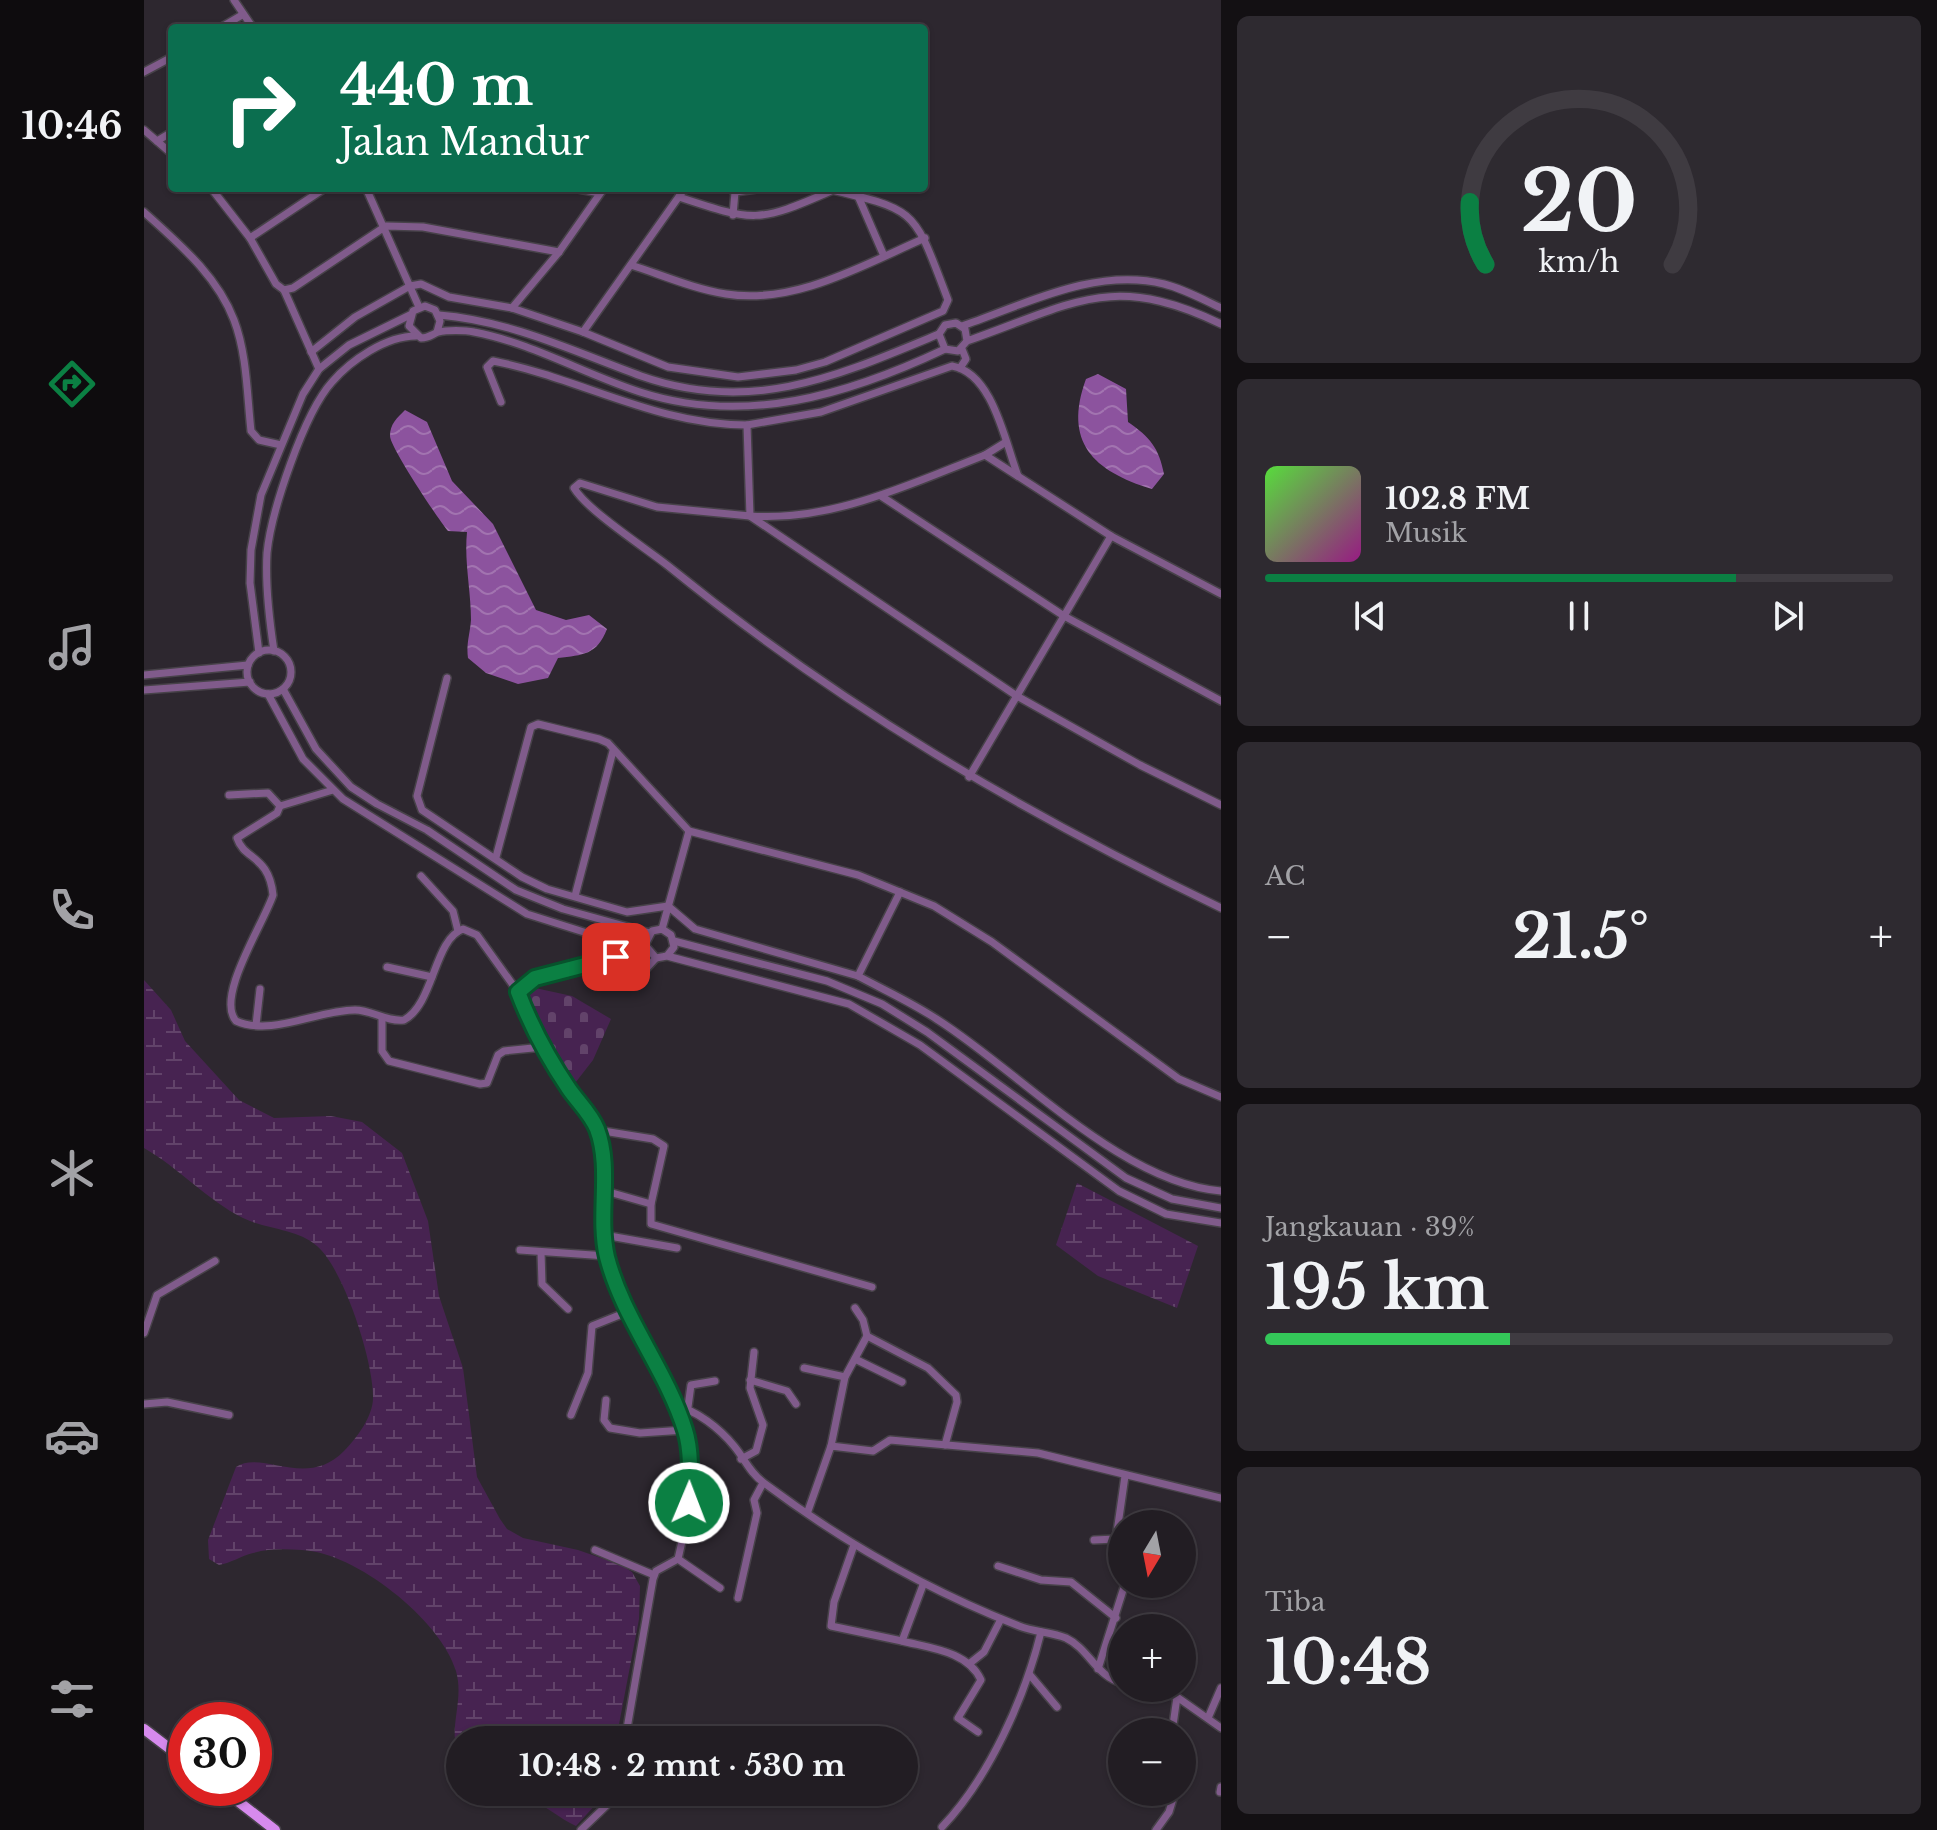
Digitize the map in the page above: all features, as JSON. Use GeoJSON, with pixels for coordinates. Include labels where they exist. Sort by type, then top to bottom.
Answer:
{"type":"FeatureCollection","features":[{"type":"Feature","properties":{"kind":"main road"},"geometry":{"type":"LineString","coordinates":[[144,1729],[168,1747]]}},
{"type":"Feature","properties":{"kind":"main road"},"geometry":{"type":"LineString","coordinates":[[244,1806],[275,1830]]}},
{"type":"Feature","properties":{"kind":"street"},"geometry":{"type":"LineString","coordinates":[[234,0],[250,24]]}},
{"type":"Feature","properties":{"kind":"street"},"geometry":{"type":"LineString","coordinates":[[227,24],[242,15]]}},
{"type":"Feature","properties":{"kind":"street"},"geometry":{"type":"LineString","coordinates":[[144,72],[168,59]]}},
{"type":"Feature","properties":{"kind":"street"},"geometry":{"type":"LineString","coordinates":[[144,130],[168,151]]}},
{"type":"Feature","properties":{"kind":"street"},"geometry":{"type":"LineString","coordinates":[[157,141],[168,134]]}},
{"type":"Feature","properties":{"kind":"street"},"geometry":{"type":"LineString","coordinates":[[215,192],[250,238],[276,284],[284,290],[319,369]]}},
{"type":"Feature","properties":{"kind":"street"},"geometry":{"type":"LineString","coordinates":[[250,238],[319,192]]}},
{"type":"Feature","properties":{"kind":"street"},"geometry":{"type":"LineString","coordinates":[[368,192],[386,226],[419,307]]}},
{"type":"Feature","properties":{"kind":"street"},"geometry":{"type":"LineString","coordinates":[[512,308],[559,252],[601,192]]}},
{"type":"Feature","properties":{"kind":"street"},"geometry":{"type":"LineString","coordinates":[[583,332],[682,192]]}},
{"type":"Feature","properties":{"kind":"street"},"geometry":{"type":"LineString","coordinates":[[732,192],[733,215]]}},
{"type":"Feature","properties":{"kind":"street"},"geometry":{"type":"LineString","coordinates":[[679,197],[733,215],[767,216],[828,192]]}},
{"type":"Feature","properties":{"kind":"street"},"geometry":{"type":"LineString","coordinates":[[311,352],[355,317],[410,286],[421,284],[449,297],[512,308],[583,332],[633,355],[707,375],[769,374],[811,366],[943,311],[948,300],[925,238],[900,208],[841,192]]}},
{"type":"Feature","properties":{"kind":"street"},"geometry":{"type":"LineString","coordinates":[[858,196],[884,256]]}},
{"type":"Feature","properties":{"kind":"street"},"geometry":{"type":"LineString","coordinates":[[144,212],[183,248],[218,290],[239,335],[251,431],[259,440],[281,445]]}},
{"type":"Feature","properties":{"kind":"street"},"geometry":{"type":"LineString","coordinates":[[284,290],[293,288],[386,226],[423,227],[559,252]]}},
{"type":"Feature","properties":{"kind":"street"},"geometry":{"type":"LineString","coordinates":[[631,265],[706,290],[752,296],[805,287],[925,238]]}},
{"type":"Feature","properties":{"kind":"street"},"geometry":{"type":"LineString","coordinates":[[259,653],[250,583],[251,550],[261,495],[303,394],[319,369],[349,345],[419,307],[430,307],[439,315],[504,324],[644,377],[716,393],[762,392],[826,380],[939,334],[948,323],[962,326],[1092,281],[1117,279],[1163,284],[1221,308]]}},
{"type":"Feature","properties":{"kind":"street"},"geometry":{"type":"LineString","coordinates":[[248,665],[250,682],[257,690],[268,694],[283,689],[291,673],[289,663],[274,651],[266,581],[271,525],[278,499],[315,408],[331,383],[355,362],[387,343],[416,336],[427,338],[437,332],[472,331],[527,347],[639,392],[686,403],[733,408],[807,399],[897,372],[945,349],[953,352],[1090,298],[1113,294],[1158,298],[1221,324]]}},
{"type":"Feature","properties":{"kind":"street"},"geometry":{"type":"LineString","coordinates":[[411,314],[409,326],[416,336]]}},
{"type":"Feature","properties":{"kind":"street"},"geometry":{"type":"LineString","coordinates":[[437,332],[439,315]]}},
{"type":"Feature","properties":{"kind":"street"},"geometry":{"type":"LineString","coordinates":[[960,368],[966,359],[962,326]]}},
{"type":"Feature","properties":{"kind":"street"},"geometry":{"type":"LineString","coordinates":[[939,334],[945,349]]}},
{"type":"Feature","properties":{"kind":"street"},"geometry":{"type":"LineString","coordinates":[[501,402],[487,367],[493,361],[646,410],[714,425],[747,425],[821,412],[944,367],[960,368],[984,385],[1018,476]]}},
{"type":"Feature","properties":{"kind":"street"},"geometry":{"type":"LineString","coordinates":[[747,425],[750,516]]}},
{"type":"Feature","properties":{"kind":"street"},"geometry":{"type":"LineString","coordinates":[[1006,442],[985,455],[881,496],[811,513],[750,516],[680,511],[580,483],[574,488],[736,621],[852,703],[969,777],[1082,840],[1221,908]]}},
{"type":"Feature","properties":{"kind":"street"},"geometry":{"type":"LineString","coordinates":[[985,455],[1111,536],[1221,594]]}},
{"type":"Feature","properties":{"kind":"street"},"geometry":{"type":"LineString","coordinates":[[881,496],[1064,616],[1221,701]]}},
{"type":"Feature","properties":{"kind":"street"},"geometry":{"type":"LineString","coordinates":[[750,516],[1017,696],[1118,753],[1221,805]]}},
{"type":"Feature","properties":{"kind":"street"},"geometry":{"type":"LineString","coordinates":[[969,777],[1111,536]]}},
{"type":"Feature","properties":{"kind":"street"},"geometry":{"type":"LineString","coordinates":[[144,675],[248,665],[259,653],[274,651]]}},
{"type":"Feature","properties":{"kind":"street"},"geometry":{"type":"LineString","coordinates":[[447,678],[417,801],[422,810],[533,883],[627,912],[668,906],[695,929],[858,976],[938,1019],[1130,1160],[1175,1183],[1221,1191]]}},
{"type":"Feature","properties":{"kind":"street"},"geometry":{"type":"LineString","coordinates":[[144,690],[250,682]]}},
{"type":"Feature","properties":{"kind":"street"},"geometry":{"type":"LineString","coordinates":[[283,689],[316,749],[351,787],[377,804],[427,830],[526,895],[650,933],[662,929]]}},
{"type":"Feature","properties":{"kind":"street"},"geometry":{"type":"LineString","coordinates":[[268,694],[303,759],[333,790],[371,818],[527,914],[647,952],[656,958]]}},
{"type":"Feature","properties":{"kind":"street"},"geometry":{"type":"LineString","coordinates":[[496,857],[531,727],[538,724],[599,739],[608,743],[689,831],[858,875],[934,906],[966,924],[1179,1079],[1221,1097]]}},
{"type":"Feature","properties":{"kind":"street"},"geometry":{"type":"LineString","coordinates":[[575,896],[613,751]]}},
{"type":"Feature","properties":{"kind":"street"},"geometry":{"type":"LineString","coordinates":[[280,806],[333,790]]}},
{"type":"Feature","properties":{"kind":"street"},"geometry":{"type":"LineString","coordinates":[[229,795],[268,793],[280,806]]}},
{"type":"Feature","properties":{"kind":"street"},"geometry":{"type":"LineString","coordinates":[[280,806],[277,813],[237,838],[241,847],[262,862],[272,887],[269,906],[232,988],[230,1005],[236,1021],[256,1025],[357,1010],[397,1021],[409,1018],[458,931],[453,911],[421,876]]}},
{"type":"Feature","properties":{"kind":"street"},"geometry":{"type":"LineString","coordinates":[[662,929],[689,831]]}},
{"type":"Feature","properties":{"kind":"street"},"geometry":{"type":"LineString","coordinates":[[858,976],[900,892]]}},
{"type":"Feature","properties":{"kind":"street"},"geometry":{"type":"LineString","coordinates":[[662,929],[674,941],[827,981],[882,1004],[927,1032],[1126,1178],[1172,1199],[1221,1208]]}},
{"type":"Feature","properties":{"kind":"street"},"geometry":{"type":"LineString","coordinates":[[458,931],[468,930],[477,935],[518,992],[543,1047],[597,1130],[603,1162],[607,1256],[627,1312],[685,1430],[690,1460],[689,1503],[678,1559],[654,1575],[627,1726]]}},
{"type":"Feature","properties":{"kind":"street"},"geometry":{"type":"LineString","coordinates":[[647,952],[645,945],[650,933]]}},
{"type":"Feature","properties":{"kind":"street"},"geometry":{"type":"LineString","coordinates":[[667,956],[674,941]]}},
{"type":"Feature","properties":{"kind":"street"},"geometry":{"type":"LineString","coordinates":[[518,992],[535,978],[602,958],[616,957],[645,970],[656,958],[667,956],[849,1004],[920,1045],[1119,1191],[1166,1214],[1221,1223]]}},
{"type":"Feature","properties":{"kind":"street"},"geometry":{"type":"LineString","coordinates":[[387,967],[432,977]]}},
{"type":"Feature","properties":{"kind":"street"},"geometry":{"type":"LineString","coordinates":[[256,1025],[260,989]]}},
{"type":"Feature","properties":{"kind":"street"},"geometry":{"type":"LineString","coordinates":[[382,1018],[382,1051],[389,1061],[480,1084],[487,1083],[504,1051],[543,1047]]}},
{"type":"Feature","properties":{"kind":"street"},"geometry":{"type":"LineString","coordinates":[[597,1130],[653,1139],[664,1146],[651,1204],[651,1224],[872,1287]]}},
{"type":"Feature","properties":{"kind":"street"},"geometry":{"type":"LineString","coordinates":[[602,1190],[651,1204]]}},
{"type":"Feature","properties":{"kind":"street"},"geometry":{"type":"LineString","coordinates":[[604,1235],[677,1248]]}},
{"type":"Feature","properties":{"kind":"street"},"geometry":{"type":"LineString","coordinates":[[520,1250],[607,1256]]}},
{"type":"Feature","properties":{"kind":"street"},"geometry":{"type":"LineString","coordinates":[[541,1252],[543,1287],[568,1309]]}},
{"type":"Feature","properties":{"kind":"street"},"geometry":{"type":"LineString","coordinates":[[144,1333],[154,1301],[162,1291],[215,1261]]}},
{"type":"Feature","properties":{"kind":"street"},"geometry":{"type":"LineString","coordinates":[[808,1511],[831,1446],[845,1377],[867,1336],[863,1320],[855,1308]]}},
{"type":"Feature","properties":{"kind":"street"},"geometry":{"type":"LineString","coordinates":[[571,1415],[588,1373],[592,1326],[627,1312]]}},
{"type":"Feature","properties":{"kind":"street"},"geometry":{"type":"LineString","coordinates":[[867,1336],[928,1368],[956,1395],[957,1402],[950,1416],[945,1445]]}},
{"type":"Feature","properties":{"kind":"street"},"geometry":{"type":"LineString","coordinates":[[741,1459],[756,1451],[763,1425],[750,1380],[754,1352]]}},
{"type":"Feature","properties":{"kind":"street"},"geometry":{"type":"LineString","coordinates":[[855,1359],[902,1382]]}},
{"type":"Feature","properties":{"kind":"street"},"geometry":{"type":"LineString","coordinates":[[804,1368],[845,1377]]}},
{"type":"Feature","properties":{"kind":"street"},"geometry":{"type":"LineString","coordinates":[[750,1380],[787,1391],[796,1404]]}},
{"type":"Feature","properties":{"kind":"street"},"geometry":{"type":"LineString","coordinates":[[688,1407],[691,1385],[715,1381]]}},
{"type":"Feature","properties":{"kind":"street"},"geometry":{"type":"LineString","coordinates":[[606,1400],[604,1420],[610,1428],[640,1433],[685,1430]]}},
{"type":"Feature","properties":{"kind":"street"},"geometry":{"type":"LineString","coordinates":[[144,1404],[167,1402],[229,1415]]}},
{"type":"Feature","properties":{"kind":"street"},"geometry":{"type":"LineString","coordinates":[[675,1407],[688,1407],[732,1443],[741,1459],[763,1483],[854,1545],[923,1585],[1001,1619],[1077,1644],[1098,1669],[1108,1675]]}},
{"type":"Feature","properties":{"kind":"street"},"geometry":{"type":"LineString","coordinates":[[831,1446],[873,1451],[890,1440],[1038,1453],[1125,1476],[1191,1488],[1221,1498]]}},
{"type":"Feature","properties":{"kind":"street"},"geometry":{"type":"LineString","coordinates":[[1094,1540],[1116,1539],[1125,1476]]}},
{"type":"Feature","properties":{"kind":"street"},"geometry":{"type":"LineString","coordinates":[[738,1598],[757,1513],[754,1500],[763,1483]]}},
{"type":"Feature","properties":{"kind":"street"},"geometry":{"type":"LineString","coordinates":[[854,1545],[834,1602],[831,1626],[955,1655],[969,1664],[981,1680],[958,1718],[978,1732]]}},
{"type":"Feature","properties":{"kind":"street"},"geometry":{"type":"LineString","coordinates":[[595,1550],[654,1575]]}},
{"type":"Feature","properties":{"kind":"street"},"geometry":{"type":"LineString","coordinates":[[678,1559],[720,1588]]}},
{"type":"Feature","properties":{"kind":"street"},"geometry":{"type":"LineString","coordinates":[[998,1566],[1041,1580],[1071,1582],[1111,1614]]}},
{"type":"Feature","properties":{"kind":"street"},"geometry":{"type":"LineString","coordinates":[[902,1641],[923,1585]]}},
{"type":"Feature","properties":{"kind":"street"},"geometry":{"type":"LineString","coordinates":[[969,1664],[984,1652],[1001,1619]]}},
{"type":"Feature","properties":{"kind":"street"},"geometry":{"type":"LineString","coordinates":[[942,1827],[977,1784],[1030,1675],[1041,1632]]}},
{"type":"Feature","properties":{"kind":"street"},"geometry":{"type":"LineString","coordinates":[[1098,1669],[1108,1641]]}},
{"type":"Feature","properties":{"kind":"street"},"geometry":{"type":"LineString","coordinates":[[1030,1675],[1057,1707]]}},
{"type":"Feature","properties":{"kind":"street"},"geometry":{"type":"LineString","coordinates":[[1208,1718],[1221,1688]]}},
{"type":"Feature","properties":{"kind":"street"},"geometry":{"type":"LineString","coordinates":[[1184,1702],[1221,1728]]}},
{"type":"Feature","properties":{"kind":"street"},"geometry":{"type":"LineString","coordinates":[[581,1830],[606,1806]]}},
{"type":"Feature","properties":{"kind":"street"},"geometry":{"type":"LineString","coordinates":[[1156,1830],[1171,1806]]}},
{"type":"Feature","properties":{"kind":"green space"},"geometry":{"type":"Polygon","coordinates":[[[144,980],[171,1010],[185,1041],[239,1100],[274,1118],[331,1116],[362,1122],[402,1153],[428,1221],[439,1296],[463,1368],[477,1477],[500,1519],[507,1529],[523,1538],[578,1550],[621,1565],[632,1572],[640,1586],[639,1619],[619,1726],[455,1726],[458,1683],[447,1651],[415,1611],[370,1576],[323,1554],[302,1550],[265,1550],[219,1565],[209,1559],[208,1540],[236,1467],[258,1462],[300,1468],[330,1462],[349,1446],[367,1419],[373,1398],[372,1382],[363,1341],[347,1295],[317,1246],[291,1232],[252,1222],[230,1211],[144,1148],[144,980]]]}},
{"type":"Feature","properties":{"kind":"green space"},"geometry":{"type":"Polygon","coordinates":[[[535,988],[572,996],[611,1019],[593,1060],[572,1087],[531,1017],[530,992],[535,988]]]}},
{"type":"Feature","properties":{"kind":"green space"},"geometry":{"type":"Polygon","coordinates":[[[1077,1183],[1198,1246],[1177,1308],[1098,1276],[1056,1245],[1077,1183]]]}},
{"type":"Feature","properties":{"kind":"green space"},"geometry":{"type":"Polygon","coordinates":[[[542,1806],[594,1806],[576,1826],[542,1806]]]}},
{"type":"Feature","properties":{"kind":"water"},"geometry":{"type":"Polygon","coordinates":[[[1098,374],[1126,389],[1128,422],[1148,438],[1156,450],[1164,474],[1152,489],[1131,482],[1099,463],[1081,437],[1078,420],[1080,401],[1086,379],[1098,374]]]}},
{"type":"Feature","properties":{"kind":"water"},"geometry":{"type":"Polygon","coordinates":[[[405,410],[427,422],[452,481],[493,524],[536,610],[566,620],[589,615],[607,629],[594,649],[558,658],[548,678],[518,684],[486,673],[468,658],[471,620],[467,532],[448,531],[392,443],[390,432],[405,410]]]}},
{"type":"Feature","properties":{"kind":"route"},"geometry":{"type":"LineString","coordinates":[[616,957],[602,958],[535,978],[518,992],[543,1047],[597,1130],[603,1162],[601,1217],[607,1256],[627,1312],[651,1354],[685,1430],[690,1460],[689,1503]]}}]}
